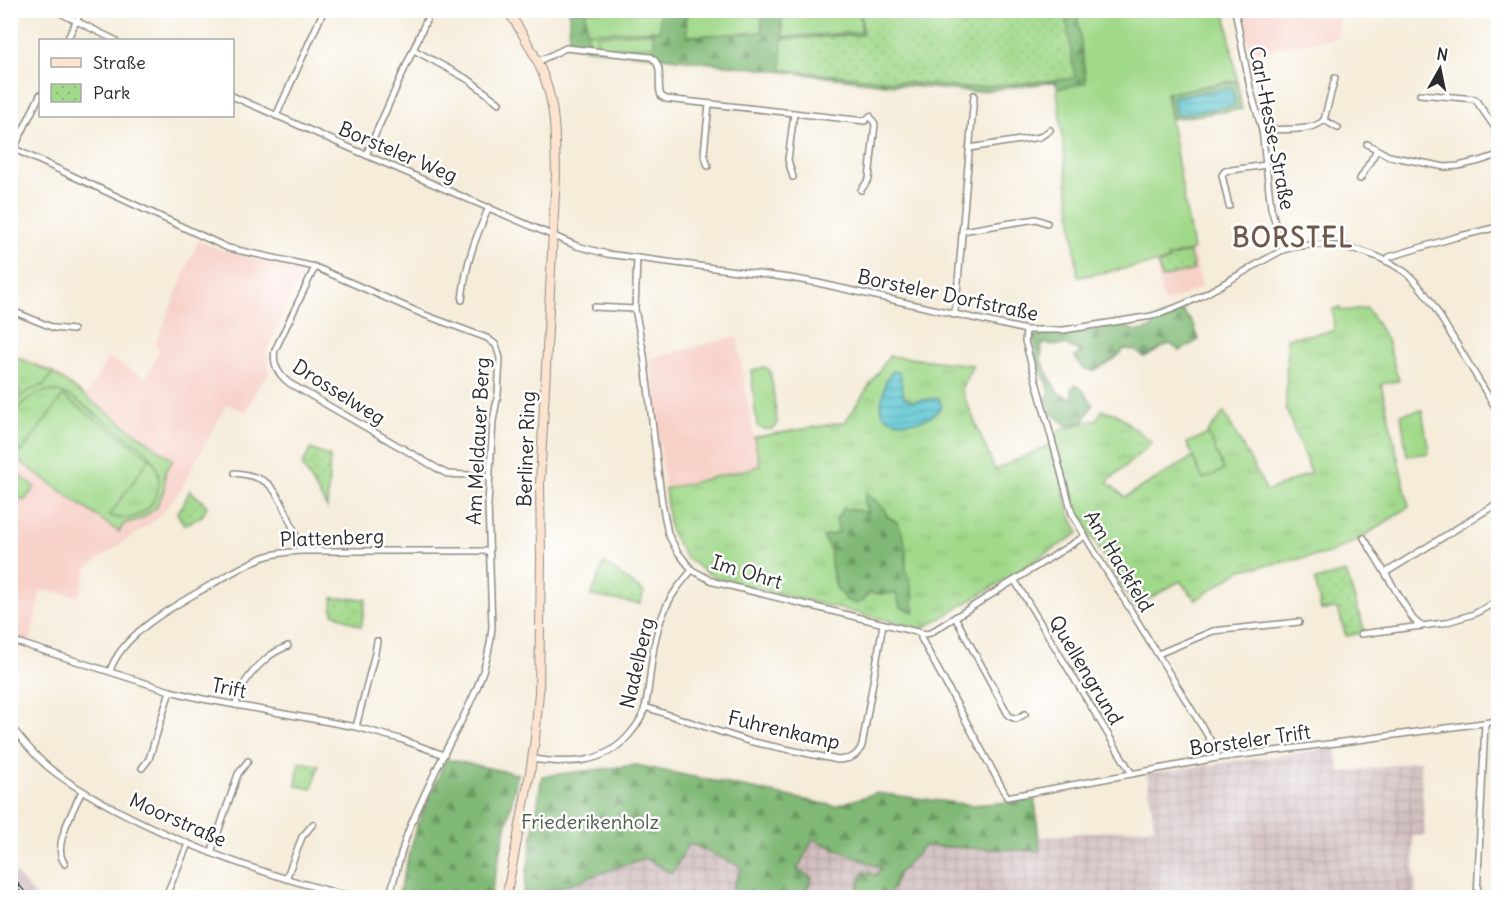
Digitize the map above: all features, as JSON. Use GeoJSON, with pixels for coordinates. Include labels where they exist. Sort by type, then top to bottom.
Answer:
{"type":"FeatureCollection","features":[{"type":"Feature","properties":{"kind":"street"},"geometry":{"type":"LineString","coordinates":[[54,10],[113,39]]}},
{"type":"Feature","properties":{"kind":"street"},"geometry":{"type":"LineString","coordinates":[[68,39],[82,10]]}},
{"type":"Feature","properties":{"kind":"street"},"geometry":{"type":"LineString","coordinates":[[276,116],[324,10]]}},
{"type":"Feature","properties":{"kind":"street"},"geometry":{"type":"LineString","coordinates":[[366,155],[431,10]]}},
{"type":"Feature","properties":{"kind":"street","name":"Berliner Ring"},"geometry":{"type":"LineString","coordinates":[[506,897],[532,759],[539,692],[540,484],[556,174],[555,132],[549,91],[522,32],[507,10]]}},
{"type":"Feature","properties":{"kind":"street","name":"Carl-Hesse-Straße"},"geometry":{"type":"LineString","coordinates":[[1235,10],[1250,88],[1262,130],[1271,208],[1283,250]]}},
{"type":"Feature","properties":{"kind":"street"},"geometry":{"type":"LineString","coordinates":[[537,62],[566,48],[651,57],[657,61],[660,68],[659,90],[661,96],[666,99],[865,121],[870,116],[875,124],[869,179],[861,190]]}},
{"type":"Feature","properties":{"kind":"street"},"geometry":{"type":"LineString","coordinates":[[414,50],[469,80],[499,103]]}},
{"type":"Feature","properties":{"kind":"street"},"geometry":{"type":"LineString","coordinates":[[1262,130],[1311,128],[1320,124],[1324,120],[1335,78]]}},
{"type":"Feature","properties":{"kind":"street"},"geometry":{"type":"LineString","coordinates":[[1420,94],[1475,99],[1498,132]]}},
{"type":"Feature","properties":{"kind":"street"},"geometry":{"type":"LineString","coordinates":[[954,315],[974,95]]}},
{"type":"Feature","properties":{"kind":"street"},"geometry":{"type":"LineString","coordinates":[[10,157],[12,148],[39,97]]}},
{"type":"Feature","properties":{"kind":"street","name":"Borsteler Weg"},"geometry":{"type":"LineString","coordinates":[[234,97],[552,234]]}},
{"type":"Feature","properties":{"kind":"street"},"geometry":{"type":"LineString","coordinates":[[708,166],[704,153],[709,104]]}},
{"type":"Feature","properties":{"kind":"street"},"geometry":{"type":"LineString","coordinates":[[793,177],[788,160],[794,113]]}},
{"type":"Feature","properties":{"kind":"street"},"geometry":{"type":"LineString","coordinates":[[1324,120],[1338,128]]}},
{"type":"Feature","properties":{"kind":"street"},"geometry":{"type":"LineString","coordinates":[[969,148],[1040,137],[1050,130]]}},
{"type":"Feature","properties":{"kind":"street"},"geometry":{"type":"LineString","coordinates":[[1367,144],[1389,156],[1445,167],[1480,161],[1498,154]]}},
{"type":"Feature","properties":{"kind":"street","name":"Am Meldauer Berg"},"geometry":{"type":"LineString","coordinates":[[12,148],[228,248],[315,267],[425,315],[487,338],[496,345],[500,358],[488,504],[491,644],[474,697],[410,828],[389,897]]}},
{"type":"Feature","properties":{"kind":"street"},"geometry":{"type":"LineString","coordinates":[[1360,179],[1377,150]]}},
{"type":"Feature","properties":{"kind":"street"},"geometry":{"type":"LineString","coordinates":[[1229,206],[1222,175],[1225,171],[1266,165]]}},
{"type":"Feature","properties":{"kind":"street"},"geometry":{"type":"LineString","coordinates":[[462,300],[470,255],[489,207]]}},
{"type":"Feature","properties":{"kind":"street"},"geometry":{"type":"LineString","coordinates":[[962,231],[1035,219],[1047,223]]}},
{"type":"Feature","properties":{"kind":"street"},"geometry":{"type":"LineString","coordinates":[[1386,261],[1389,257],[1498,227]]}},
{"type":"Feature","properties":{"kind":"street","name":"Borsteler Dorfstraße"},"geometry":{"type":"LineString","coordinates":[[552,234],[592,251],[818,283],[1026,330],[1064,330],[1164,313],[1283,250],[1307,245],[1356,250],[1386,261],[1406,273],[1417,284],[1430,300],[1498,412]]}},
{"type":"Feature","properties":{"kind":"street","name":"Im Ohrt"},"geometry":{"type":"LineString","coordinates":[[637,258],[634,309],[644,355],[662,502],[668,534],[677,551],[692,570],[714,582],[921,633]]}},
{"type":"Feature","properties":{"kind":"street","name":"Drosselweg"},"geometry":{"type":"LineString","coordinates":[[315,267],[275,350],[277,370],[281,377],[447,474],[489,476]]}},
{"type":"Feature","properties":{"kind":"street"},"geometry":{"type":"LineString","coordinates":[[594,307],[634,309]]}},
{"type":"Feature","properties":{"kind":"street"},"geometry":{"type":"LineString","coordinates":[[10,310],[54,328],[73,330]]}},
{"type":"Feature","properties":{"kind":"street","name":"Am Hackfeld"},"geometry":{"type":"LineString","coordinates":[[1026,330],[1025,341],[1072,513],[1214,746],[1217,758]]}},
{"type":"Feature","properties":{"kind":"street"},"geometry":{"type":"LineString","coordinates":[[235,473],[261,480],[274,490],[297,538],[300,551]]}},
{"type":"Feature","properties":{"kind":"street"},"geometry":{"type":"LineString","coordinates":[[1385,573],[1498,503]]}},
{"type":"Feature","properties":{"kind":"street"},"geometry":{"type":"LineString","coordinates":[[921,633],[930,633],[1085,536]]}},
{"type":"Feature","properties":{"kind":"street"},"geometry":{"type":"LineString","coordinates":[[1364,538],[1413,619],[1420,626]]}},
{"type":"Feature","properties":{"kind":"street","name":"Plattenberg"},"geometry":{"type":"LineString","coordinates":[[110,671],[117,656],[124,648],[142,629],[159,616],[255,561],[273,554],[300,551],[489,551]]}},
{"type":"Feature","properties":{"kind":"street","name":"Nadelberg"},"geometry":{"type":"LineString","coordinates":[[532,759],[580,762],[612,751],[624,741],[634,729],[645,706],[654,647],[661,619],[669,600],[692,570]]}},
{"type":"Feature","properties":{"kind":"street","name":"Quellengrund"},"geometry":{"type":"LineString","coordinates":[[1015,581],[1132,774]]}},
{"type":"Feature","properties":{"kind":"street"},"geometry":{"type":"LineString","coordinates":[[1361,634],[1444,623],[1474,614],[1498,602]]}},
{"type":"Feature","properties":{"kind":"street"},"geometry":{"type":"LineString","coordinates":[[955,617],[1009,716],[1016,719],[1026,714]]}},
{"type":"Feature","properties":{"kind":"street"},"geometry":{"type":"LineString","coordinates":[[1158,654],[1213,631],[1299,622]]}},
{"type":"Feature","properties":{"kind":"street","name":"Fuhrenkamp"},"geometry":{"type":"LineString","coordinates":[[645,706],[748,741],[811,756],[838,760],[849,759],[857,755],[862,746],[883,624]]}},
{"type":"Feature","properties":{"kind":"street","name":"Borsteler Trift"},"geometry":{"type":"LineString","coordinates":[[921,633],[921,638],[1007,796],[1217,758],[1498,721]]}},
{"type":"Feature","properties":{"kind":"street","name":"Trift"},"geometry":{"type":"LineString","coordinates":[[10,640],[170,691],[356,727],[400,739],[444,755]]}},
{"type":"Feature","properties":{"kind":"street"},"geometry":{"type":"LineString","coordinates":[[356,727],[376,641]]}},
{"type":"Feature","properties":{"kind":"street"},"geometry":{"type":"LineString","coordinates":[[236,705],[241,687],[251,675],[268,656],[288,646]]}},
{"type":"Feature","properties":{"kind":"street"},"geometry":{"type":"LineString","coordinates":[[142,768],[149,759],[170,691]]}},
{"type":"Feature","properties":{"kind":"street"},"geometry":{"type":"LineString","coordinates":[[1477,897],[1485,723]]}},
{"type":"Feature","properties":{"kind":"street","name":"Moorstraße"},"geometry":{"type":"LineString","coordinates":[[10,725],[49,768],[82,791],[133,819],[211,853],[286,879],[358,897]]}},
{"type":"Feature","properties":{"kind":"street"},"geometry":{"type":"LineString","coordinates":[[211,853],[238,774],[248,761]]}},
{"type":"Feature","properties":{"kind":"street"},"geometry":{"type":"LineString","coordinates":[[65,864],[60,849],[67,823],[82,791]]}},
{"type":"Feature","properties":{"kind":"street"},"geometry":{"type":"LineString","coordinates":[[286,879],[303,837],[313,824]]}},
{"type":"Feature","properties":{"kind":"street"},"geometry":{"type":"LineString","coordinates":[[165,897],[188,844]]}},
{"type":"Feature","properties":{"kind":"shaded area"},"geometry":{"type":"Polygon","coordinates":[[[1241,11],[1334,11],[1340,16],[1337,37],[1251,53],[1241,11]]]}},
{"type":"Feature","properties":{"kind":"shaded area"},"geometry":{"type":"Polygon","coordinates":[[[198,241],[228,252],[302,271],[303,274],[266,353],[269,374],[260,384],[246,412],[227,404],[182,488],[158,518],[88,567],[79,596],[41,590],[30,642],[11,637],[10,360],[15,354],[53,370],[86,396],[108,357],[146,378],[160,349],[155,345],[198,241]]]}},
{"type":"Feature","properties":{"kind":"shaded area"},"geometry":{"type":"Polygon","coordinates":[[[1193,250],[1202,287],[1164,304],[1156,263],[1168,261],[1167,257],[1193,250]]]}},
{"type":"Feature","properties":{"kind":"shaded area"},"geometry":{"type":"Polygon","coordinates":[[[737,336],[760,466],[665,489],[650,359],[737,336]]]}},
{"type":"Feature","properties":{"kind":"shaded area"},"geometry":{"type":"Polygon","coordinates":[[[1336,748],[1339,773],[1420,761],[1425,835],[1413,836],[1416,897],[888,898],[899,873],[924,846],[1040,851],[1040,837],[1154,827],[1147,773],[1336,748]]]}},
{"type":"Feature","properties":{"kind":"shaded area"},"geometry":{"type":"Polygon","coordinates":[[[813,839],[881,868],[876,875],[863,872],[855,898],[802,897],[812,878],[797,870],[813,839]]]}},
{"type":"Feature","properties":{"kind":"shaded area"},"geometry":{"type":"Polygon","coordinates":[[[689,843],[743,867],[728,897],[532,898],[689,843]]]}},
{"type":"Feature","properties":{"kind":"shaded area"},"geometry":{"type":"Polygon","coordinates":[[[10,868],[36,897],[21,897],[11,886],[10,868]]]}},
{"type":"Feature","properties":{"kind":"green space"},"geometry":{"type":"Polygon","coordinates":[[[781,10],[783,37],[861,32],[860,11],[863,35],[782,39],[1075,78],[1065,11],[1077,11],[1086,83],[1058,89],[1055,82],[974,92],[885,84],[654,56],[653,31],[660,30],[659,11],[686,11],[688,36],[762,32],[761,11],[781,10]]]}},
{"type":"Feature","properties":{"kind":"green space"},"geometry":{"type":"Polygon","coordinates":[[[569,11],[587,11],[588,49],[569,45],[569,11]]]}},
{"type":"Feature","properties":{"kind":"green space"},"geometry":{"type":"Polygon","coordinates":[[[586,11],[659,11],[660,30],[587,32],[586,11]]]}},
{"type":"Feature","properties":{"kind":"green space"},"geometry":{"type":"Polygon","coordinates":[[[686,11],[761,11],[762,32],[687,36],[686,11]]]}},
{"type":"Feature","properties":{"kind":"green space"},"geometry":{"type":"Polygon","coordinates":[[[781,11],[860,11],[861,32],[783,37],[781,11]]]}},
{"type":"Feature","properties":{"kind":"green space"},"geometry":{"type":"Polygon","coordinates":[[[861,11],[1065,11],[1075,78],[966,88],[782,70],[782,39],[863,35],[861,11]]]}},
{"type":"Feature","properties":{"kind":"green space"},"geometry":{"type":"Polygon","coordinates":[[[1077,11],[1225,11],[1237,80],[1166,93],[1193,250],[1167,257],[1168,261],[1078,277],[1057,89],[1086,83],[1077,11]]]}},
{"type":"Feature","properties":{"kind":"green space"},"geometry":{"type":"Polygon","coordinates":[[[653,31],[654,56],[588,49],[587,32],[653,31]]]}},
{"type":"Feature","properties":{"kind":"green space"},"geometry":{"type":"Polygon","coordinates":[[[653,33],[654,46],[598,48],[597,35],[653,33]]]}},
{"type":"Feature","properties":{"kind":"green space"},"geometry":{"type":"Polygon","coordinates":[[[1237,81],[1242,109],[1172,119],[1167,93],[1237,81]],[[1231,88],[1173,98],[1235,105],[1231,88]]]}},
{"type":"Feature","properties":{"kind":"green space"},"geometry":{"type":"Polygon","coordinates":[[[1189,252],[1194,270],[1161,278],[1158,264],[1168,262],[1168,258],[1189,252]]]}},
{"type":"Feature","properties":{"kind":"green space"},"geometry":{"type":"Polygon","coordinates":[[[1340,307],[1341,311],[1367,308],[1387,340],[1399,381],[1381,384],[1409,507],[1361,538],[1331,553],[1241,570],[1196,600],[1180,581],[1135,607],[1077,513],[1054,432],[1097,419],[1102,410],[1117,414],[1152,443],[1107,482],[1125,497],[1193,457],[1203,479],[1224,470],[1207,433],[1224,412],[1267,491],[1311,473],[1286,409],[1287,338],[1334,331],[1333,309],[1340,307]]]}},
{"type":"Feature","properties":{"kind":"green space"},"geometry":{"type":"Polygon","coordinates":[[[1180,308],[1194,325],[1199,340],[1180,351],[1170,344],[1144,357],[1134,350],[1124,349],[1114,359],[1093,371],[1082,368],[1075,357],[1081,352],[1067,345],[1042,344],[1041,360],[1058,393],[1073,399],[1071,389],[1076,385],[1093,404],[1084,421],[1067,426],[1052,414],[1046,399],[1050,392],[1036,359],[1033,336],[1084,332],[1126,325],[1132,330],[1141,331],[1152,328],[1154,319],[1180,308]]]}},
{"type":"Feature","properties":{"kind":"green space"},"geometry":{"type":"Polygon","coordinates":[[[14,356],[53,373],[44,385],[25,395],[11,411],[16,400],[11,393],[16,397],[21,391],[11,384],[11,361],[14,356]]]}},
{"type":"Feature","properties":{"kind":"green space"},"geometry":{"type":"Polygon","coordinates":[[[889,356],[973,365],[961,389],[995,470],[1051,444],[1071,517],[1079,533],[922,629],[715,578],[686,558],[670,531],[665,489],[760,466],[754,437],[845,422],[889,356]]]}},
{"type":"Feature","properties":{"kind":"green space"},"geometry":{"type":"Polygon","coordinates":[[[765,367],[770,371],[777,422],[775,428],[765,430],[757,426],[751,370],[765,367]]]}},
{"type":"Feature","properties":{"kind":"green space"},"geometry":{"type":"Polygon","coordinates":[[[53,373],[173,460],[165,472],[164,490],[156,508],[141,519],[124,524],[119,532],[11,455],[11,411],[20,397],[44,385],[53,373]],[[47,391],[36,395],[27,400],[15,414],[13,433],[15,443],[21,453],[63,396],[150,458],[109,516],[124,519],[137,516],[155,499],[159,487],[154,461],[144,449],[72,397],[59,392],[47,391]]]}},
{"type":"Feature","properties":{"kind":"green space"},"geometry":{"type":"Polygon","coordinates":[[[47,391],[59,392],[72,397],[144,449],[153,460],[158,472],[159,485],[150,506],[141,514],[129,518],[115,518],[98,511],[21,454],[15,444],[13,433],[15,415],[27,400],[47,391]]]}},
{"type":"Feature","properties":{"kind":"green space"},"geometry":{"type":"Polygon","coordinates":[[[1422,410],[1429,453],[1407,456],[1401,414],[1422,410]]]}},
{"type":"Feature","properties":{"kind":"green space"},"geometry":{"type":"Polygon","coordinates":[[[1208,434],[1224,470],[1203,479],[1187,443],[1208,434]]]}},
{"type":"Feature","properties":{"kind":"green space"},"geometry":{"type":"Polygon","coordinates":[[[311,449],[330,457],[327,508],[302,465],[311,449]]]}},
{"type":"Feature","properties":{"kind":"green space"},"geometry":{"type":"Polygon","coordinates":[[[14,471],[35,487],[24,501],[11,491],[11,476],[14,471]]]}},
{"type":"Feature","properties":{"kind":"green space"},"geometry":{"type":"Polygon","coordinates":[[[190,490],[207,506],[202,516],[184,525],[177,513],[190,490]]]}},
{"type":"Feature","properties":{"kind":"green space"},"geometry":{"type":"Polygon","coordinates":[[[866,492],[885,509],[887,516],[898,523],[904,539],[906,571],[914,597],[915,612],[900,607],[896,593],[868,593],[863,601],[855,604],[845,600],[836,587],[830,549],[823,537],[839,532],[836,520],[843,508],[868,512],[864,503],[866,492]]]}},
{"type":"Feature","properties":{"kind":"green space"},"geometry":{"type":"Polygon","coordinates":[[[604,563],[644,592],[640,604],[591,596],[604,563]]]}},
{"type":"Feature","properties":{"kind":"green space"},"geometry":{"type":"Polygon","coordinates":[[[1346,572],[1365,632],[1346,636],[1338,609],[1321,610],[1315,580],[1346,572]]]}},
{"type":"Feature","properties":{"kind":"green space"},"geometry":{"type":"Polygon","coordinates":[[[332,598],[366,599],[361,627],[333,613],[332,598]]]}},
{"type":"Feature","properties":{"kind":"green space"},"geometry":{"type":"Polygon","coordinates":[[[446,759],[518,774],[490,897],[405,898],[398,896],[417,825],[446,759]]]}},
{"type":"Feature","properties":{"kind":"green space"},"geometry":{"type":"Polygon","coordinates":[[[299,762],[319,765],[312,789],[296,786],[299,762]]]}},
{"type":"Feature","properties":{"kind":"green space","name":"Friederikenholz"},"geometry":{"type":"Polygon","coordinates":[[[636,765],[835,806],[876,793],[972,805],[1035,800],[1040,851],[924,846],[899,873],[888,897],[855,897],[863,872],[876,875],[881,868],[813,839],[797,870],[812,878],[802,897],[728,898],[742,867],[689,843],[672,873],[645,858],[532,897],[523,896],[542,776],[636,765]]]}},
{"type":"Feature","properties":{"kind":"water"},"geometry":{"type":"Polygon","coordinates":[[[1232,88],[1235,105],[1176,115],[1173,97],[1232,88]]]}},
{"type":"Feature","properties":{"kind":"water"},"geometry":{"type":"Polygon","coordinates":[[[894,371],[900,373],[904,397],[912,401],[939,398],[942,406],[932,416],[921,420],[900,422],[887,418],[883,414],[881,402],[887,380],[894,371]]]}},
{"type":"Feature","properties":{"kind":"railway"},"geometry":{"type":"LineString","coordinates":[[10,877],[28,898]]}},
{"type":"Feature","properties":{"kind":"district","name":"BORSTEL"},"geometry":{"type":"Point","coordinates":[1293,238]}}]}
